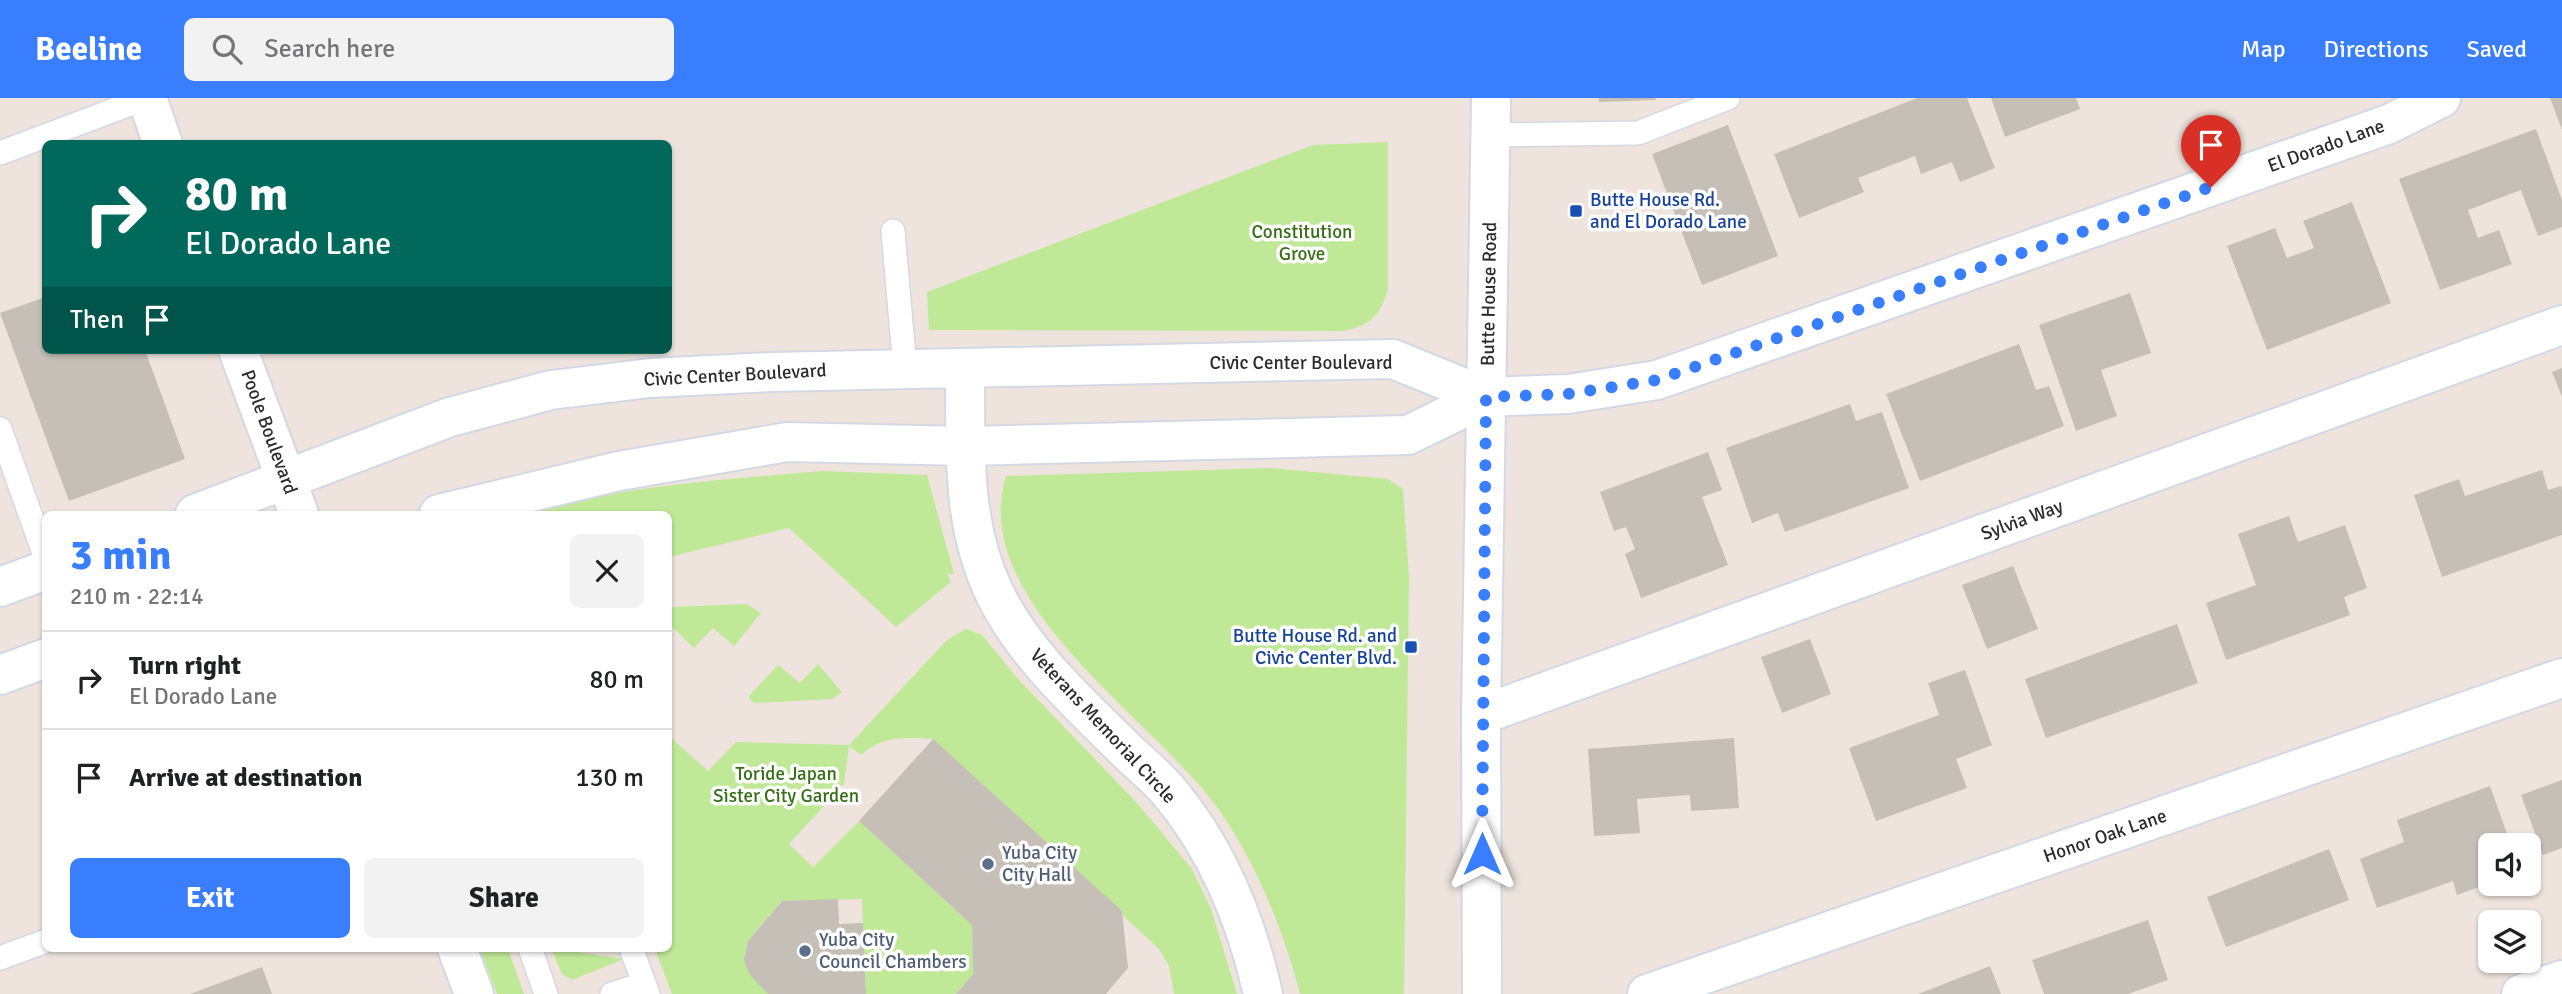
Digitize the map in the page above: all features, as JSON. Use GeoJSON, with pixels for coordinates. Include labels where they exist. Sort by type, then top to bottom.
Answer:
{"type":"FeatureCollection","features":[{"type":"Feature","properties":{"kind":"street"},"geometry":{"type":"LineString","coordinates":[[146,98],[162,140]]}},
{"type":"Feature","properties":{"kind":"street","name":"El Dorado Lane"},"geometry":{"type":"LineString","coordinates":[[1486,397],[1568,394],[1657,380],[2389,124],[2441,98]]}},
{"type":"Feature","properties":{"kind":"street","name":"Butte House Road"},"geometry":{"type":"LineString","coordinates":[[1482,994],[1482,715],[1491,117]]}},
{"type":"Feature","properties":{"kind":"street","name":"Sylvia Way"},"geometry":{"type":"LineString","coordinates":[[1482,715],[2562,325]]}},
{"type":"Feature","properties":{"kind":"street","name":"Poole Boulevard"},"geometry":{"type":"LineString","coordinates":[[239,354],[293,498]]}},
{"type":"Feature","properties":{"kind":"street","name":"Civic Center Boulevard"},"geometry":{"type":"LineString","coordinates":[[213,511],[293,498],[450,417],[551,390],[650,378],[905,369],[1393,359],[1486,397]]}},
{"type":"Feature","properties":{"kind":"street","name":"Veterans Memorial Circle"},"geometry":{"type":"LineString","coordinates":[[965,368],[970,514],[994,592],[1027,647],[1171,794],[1219,866],[1252,945],[1264,994]]}},
{"type":"Feature","properties":{"kind":"street"},"geometry":{"type":"LineString","coordinates":[[452,511],[619,471],[787,442],[966,446],[1408,435],[1486,397]]}},
{"type":"Feature","properties":{"kind":"street"},"geometry":{"type":"LineString","coordinates":[[0,587],[42,571]]}},
{"type":"Feature","properties":{"kind":"street"},"geometry":{"type":"LineString","coordinates":[[0,675],[42,659]]}},
{"type":"Feature","properties":{"kind":"street","name":"Honor Oak Lane"},"geometry":{"type":"LineString","coordinates":[[1647,994],[2562,677]]}},
{"type":"Feature","properties":{"kind":"street"},"geometry":{"type":"LineString","coordinates":[[458,952],[474,994]]}},
{"type":"Feature","properties":{"kind":"street"},"geometry":{"type":"LineString","coordinates":[[2521,994],[2562,979]]}},
{"type":"Feature","properties":{"kind":"lane"},"geometry":{"type":"LineString","coordinates":[[0,152],[146,98]]}},
{"type":"Feature","properties":{"kind":"lane"},"geometry":{"type":"LineString","coordinates":[[1491,117],[1638,133],[1728,98]]}},
{"type":"Feature","properties":{"kind":"lane"},"geometry":{"type":"LineString","coordinates":[[893,231],[905,369]]}},
{"type":"Feature","properties":{"kind":"lane"},"geometry":{"type":"LineString","coordinates":[[0,429],[42,548]]}},
{"type":"Feature","properties":{"kind":"lane"},"geometry":{"type":"LineString","coordinates":[[0,958],[42,943]]}},
{"type":"Feature","properties":{"kind":"lane"},"geometry":{"type":"LineString","coordinates":[[531,952],[546,994]]}},
{"type":"Feature","properties":{"kind":"lane"},"geometry":{"type":"LineString","coordinates":[[612,994],[646,989],[632,952]]}},
{"type":"Feature","properties":{"kind":"green space","name":"Constitution Grove"},"geometry":{"type":"Polygon","coordinates":[[[1388,142],[1388,289],[1377,313],[1359,327],[1341,331],[929,330],[927,292],[1313,145],[1388,142]]]}},
{"type":"Feature","properties":{"kind":"green space"},"geometry":{"type":"Polygon","coordinates":[[[1272,468],[1388,479],[1403,489],[1409,576],[1404,994],[1300,994],[1286,946],[1267,898],[1232,830],[1190,775],[1074,657],[1040,614],[1014,569],[1001,523],[1006,476],[1272,468]]]}},
{"type":"Feature","properties":{"kind":"green space"},"geometry":{"type":"Polygon","coordinates":[[[822,471],[927,475],[954,574],[947,574],[951,582],[896,627],[789,528],[672,556],[672,511],[537,511],[599,496],[710,481],[822,471]]]}},
{"type":"Feature","properties":{"kind":"green space"},"geometry":{"type":"Polygon","coordinates":[[[746,604],[761,613],[734,646],[713,628],[694,648],[672,627],[673,607],[746,604]]]}},
{"type":"Feature","properties":{"kind":"green space","name":"Toride Japan Sister City Garden"},"geometry":{"type":"Polygon","coordinates":[[[966,629],[982,635],[1018,679],[1137,803],[1192,869],[1211,909],[1237,994],[1174,994],[1169,966],[1159,949],[933,739],[913,738],[886,741],[861,755],[849,746],[844,784],[789,844],[813,867],[859,821],[972,925],[973,974],[956,994],[866,994],[862,899],[781,901],[752,936],[745,955],[755,979],[768,994],[672,994],[656,952],[672,952],[672,739],[708,771],[736,742],[849,745],[947,640],[966,629]]]}},
{"type":"Feature","properties":{"kind":"green space"},"geometry":{"type":"Polygon","coordinates":[[[818,664],[842,692],[832,699],[755,703],[750,700],[749,696],[778,665],[800,683],[818,664]]]}},
{"type":"Feature","properties":{"kind":"green space"},"geometry":{"type":"Polygon","coordinates":[[[481,952],[509,952],[524,994],[497,994],[481,952]]]}},
{"type":"Feature","properties":{"kind":"green space"},"geometry":{"type":"Polygon","coordinates":[[[553,952],[576,952],[624,959],[572,980],[562,974],[553,952]]]}},
{"type":"Feature","properties":{"kind":"building"},"geometry":{"type":"Polygon","coordinates":[[[1599,98],[1655,98],[1656,100],[1599,102],[1599,98]]]}},
{"type":"Feature","properties":{"kind":"building"},"geometry":{"type":"Polygon","coordinates":[[[1917,98],[1967,98],[1995,168],[1960,182],[1952,162],[1921,174],[1915,156],[1858,178],[1864,192],[1799,218],[1774,154],[1917,98]]]}},
{"type":"Feature","properties":{"kind":"building"},"geometry":{"type":"Polygon","coordinates":[[[1991,98],[2076,98],[2080,109],[2005,137],[1991,98]]]}},
{"type":"Feature","properties":{"kind":"building"},"geometry":{"type":"Polygon","coordinates":[[[2550,98],[2562,98],[2562,130],[2550,98]]]}},
{"type":"Feature","properties":{"kind":"building"},"geometry":{"type":"Polygon","coordinates":[[[1728,125],[1778,256],[1702,285],[1652,154],[1728,125]]]}},
{"type":"Feature","properties":{"kind":"building"},"geometry":{"type":"Polygon","coordinates":[[[2536,129],[2562,200],[2562,227],[2538,236],[2521,190],[2468,210],[2478,238],[2499,230],[2512,264],[2440,290],[2399,179],[2536,129]]]}},
{"type":"Feature","properties":{"kind":"building"},"geometry":{"type":"Polygon","coordinates":[[[2352,202],[2391,303],[2267,350],[2227,246],[2275,228],[2287,258],[2314,248],[2303,221],[2352,202]]]}},
{"type":"Feature","properties":{"kind":"building"},"geometry":{"type":"Polygon","coordinates":[[[2130,293],[2151,353],[2101,370],[2117,416],[2076,431],[2039,325],[2130,293]]]}},
{"type":"Feature","properties":{"kind":"building"},"geometry":{"type":"Polygon","coordinates":[[[42,298],[42,354],[146,354],[185,459],[69,501],[0,313],[42,298]]]}},
{"type":"Feature","properties":{"kind":"building"},"geometry":{"type":"Polygon","coordinates":[[[2019,344],[2036,390],[2049,386],[2064,426],[1920,481],[1886,394],[2019,344]]]}},
{"type":"Feature","properties":{"kind":"building"},"geometry":{"type":"Polygon","coordinates":[[[2562,368],[2562,397],[2552,372],[2562,368]]]}},
{"type":"Feature","properties":{"kind":"building"},"geometry":{"type":"Polygon","coordinates":[[[1850,404],[1856,421],[1882,412],[1909,488],[1785,532],[1778,513],[1752,523],[1726,448],[1850,404]]]}},
{"type":"Feature","properties":{"kind":"building"},"geometry":{"type":"Polygon","coordinates":[[[1708,452],[1722,490],[1702,497],[1728,565],[1641,598],[1625,554],[1635,549],[1626,527],[1614,531],[1600,492],[1708,452]]]}},
{"type":"Feature","properties":{"kind":"building"},"geometry":{"type":"Polygon","coordinates":[[[2542,470],[2548,490],[2561,486],[2562,489],[2562,535],[2442,577],[2414,495],[2459,479],[2465,496],[2542,470]]]}},
{"type":"Feature","properties":{"kind":"building"},"geometry":{"type":"Polygon","coordinates":[[[2289,516],[2298,542],[2345,525],[2367,588],[2344,597],[2350,615],[2226,660],[2206,603],[2256,585],[2238,534],[2289,516]]]}},
{"type":"Feature","properties":{"kind":"building"},"geometry":{"type":"Polygon","coordinates":[[[2013,566],[2038,629],[1987,649],[1962,585],[2013,566]]]}},
{"type":"Feature","properties":{"kind":"building"},"geometry":{"type":"Polygon","coordinates":[[[2177,624],[2198,683],[2046,738],[2025,679],[2177,624]]]}},
{"type":"Feature","properties":{"kind":"building"},"geometry":{"type":"Polygon","coordinates":[[[1810,639],[1831,694],[1782,713],[1761,657],[1810,639]]]}},
{"type":"Feature","properties":{"kind":"building"},"geometry":{"type":"Polygon","coordinates":[[[1965,670],[1992,745],[1956,759],[1967,788],[1876,821],[1849,748],[1939,715],[1928,683],[1965,670]]]}},
{"type":"Feature","properties":{"kind":"building"},"geometry":{"type":"Polygon","coordinates":[[[1734,738],[1739,808],[1691,811],[1690,795],[1637,799],[1640,833],[1594,836],[1588,749],[1734,738]]]}},
{"type":"Feature","properties":{"kind":"building","name":"Yuba City City Hall"},"geometry":{"type":"Polygon","coordinates":[[[933,739],[1122,911],[1128,968],[1106,994],[956,994],[973,974],[972,925],[859,821],[933,739]]]}},
{"type":"Feature","properties":{"kind":"building"},"geometry":{"type":"Polygon","coordinates":[[[2562,780],[2562,848],[2543,855],[2541,833],[2535,833],[2521,795],[2562,780]]]}},
{"type":"Feature","properties":{"kind":"building"},"geometry":{"type":"Polygon","coordinates":[[[2490,786],[2507,833],[2478,833],[2478,887],[2457,895],[2453,881],[2377,908],[2360,859],[2404,842],[2397,820],[2490,786]]]}},
{"type":"Feature","properties":{"kind":"building"},"geometry":{"type":"Polygon","coordinates":[[[2329,849],[2349,900],[2226,947],[2207,897],[2329,849]]]}},
{"type":"Feature","properties":{"kind":"building","name":"Yuba City Council Chambers"},"geometry":{"type":"Polygon","coordinates":[[[838,899],[839,924],[863,923],[866,994],[768,994],[750,975],[744,960],[748,941],[782,901],[838,899]]]}},
{"type":"Feature","properties":{"kind":"building"},"geometry":{"type":"Polygon","coordinates":[[[2148,920],[2168,980],[2128,994],[2044,994],[2032,960],[2148,920]]]}},
{"type":"Feature","properties":{"kind":"building"},"geometry":{"type":"Polygon","coordinates":[[[1990,966],[2001,994],[1918,994],[1990,966]]]}},
{"type":"Feature","properties":{"kind":"building"},"geometry":{"type":"Polygon","coordinates":[[[262,967],[272,994],[190,994],[262,967]]]}},
{"type":"Feature","properties":{"kind":"place","name":"Butte House Rd. and El Dorado Lane"},"geometry":{"type":"Point","coordinates":[1576,211]}},
{"type":"Feature","properties":{"kind":"place","name":"Butte House Rd. and Civic Center Blvd."},"geometry":{"type":"Point","coordinates":[1411,647]}},
{"type":"Feature","properties":{"kind":"place","name":"Yuba City City Hall"},"geometry":{"type":"Point","coordinates":[988,864]}},
{"type":"Feature","properties":{"kind":"place","name":"Yuba City Council Chambers"},"geometry":{"type":"Point","coordinates":[805,951]}},
{"type":"Feature","properties":{"kind":"route"},"geometry":{"type":"LineString","coordinates":[[1482,854],[1486,397],[1568,394],[1657,380],[2211,187]]}}]}
